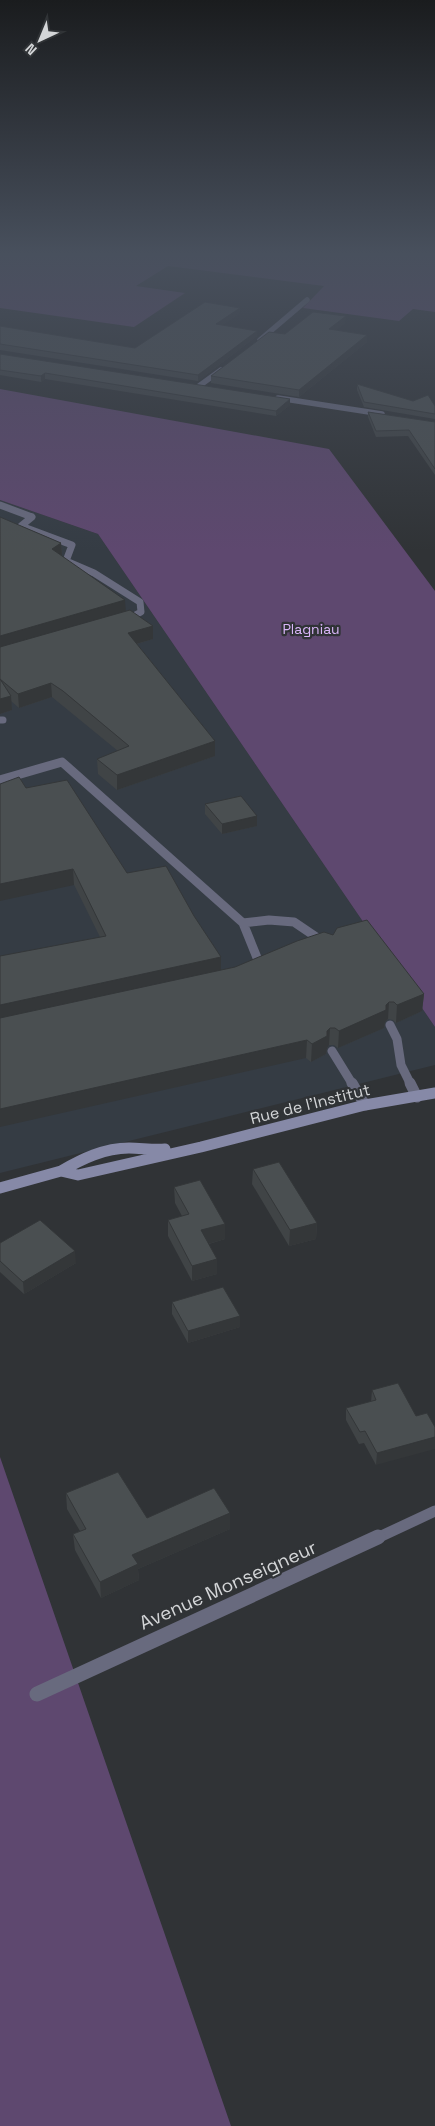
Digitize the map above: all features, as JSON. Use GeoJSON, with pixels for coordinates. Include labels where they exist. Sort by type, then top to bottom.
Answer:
{"type":"FeatureCollection","features":[{"type":"Feature","properties":{"kind":"street"},"geometry":{"type":"LineString","coordinates":[[199,386],[223,369]]}},
{"type":"Feature","properties":{"kind":"street"},"geometry":{"type":"LineString","coordinates":[[190,384],[209,388]]}},
{"type":"Feature","properties":{"kind":"street"},"geometry":{"type":"LineString","coordinates":[[273,398],[386,415]]}},
{"type":"Feature","properties":{"kind":"street"},"geometry":{"type":"LineString","coordinates":[[0,505],[32,517],[21,526],[72,545],[66,561],[94,572],[140,602],[140,612],[134,617],[116,623]]}},
{"type":"Feature","properties":{"kind":"street"},"geometry":{"type":"LineString","coordinates":[[0,780],[62,762],[242,923],[263,967],[246,971]]}},
{"type":"Feature","properties":{"kind":"street"},"geometry":{"type":"LineString","coordinates":[[242,923],[269,920],[294,922],[330,946]]}},
{"type":"Feature","properties":{"kind":"street"},"geometry":{"type":"LineString","coordinates":[[390,1025],[397,1039],[402,1065],[418,1097]]}},
{"type":"Feature","properties":{"kind":"street"},"geometry":{"type":"LineString","coordinates":[[332,1051],[365,1106]]}},
{"type":"Feature","properties":{"kind":"street","name":"Rue de l'Institut"},"geometry":{"type":"LineString","coordinates":[[61,1171],[78,1175],[365,1106],[435,1093]]}},
{"type":"Feature","properties":{"kind":"street","name":"Rue de l'Institut"},"geometry":{"type":"LineString","coordinates":[[0,1188],[61,1171],[75,1162],[99,1153],[127,1148],[155,1151],[184,1146],[192,1149]]}},
{"type":"Feature","properties":{"kind":"street","name":"Avenue Monseigneur"},"geometry":{"type":"LineString","coordinates":[[37,1694],[435,1511]]}},
{"type":"Feature","properties":{"kind":"shaded area"},"geometry":{"type":"Polygon","coordinates":[[[0,500],[98,534],[435,1027],[435,1065],[0,1173],[0,500]]]}},
{"type":"Feature","properties":{"kind":"green space","name":"Plagniau"},"geometry":{"type":"Polygon","coordinates":[[[0,389],[329,449],[435,591],[435,1027],[98,534],[0,500],[0,389]]]}},
{"type":"Feature","properties":{"kind":"green space"},"geometry":{"type":"Polygon","coordinates":[[[0,1457],[231,2126],[0,2126],[0,1457]]]}},
{"type":"Feature","properties":{"kind":"building"},"geometry":{"type":"Polygon","coordinates":[[[52,352],[229,352],[198,375],[52,352]]]}},
{"type":"Feature","properties":{"kind":"building"},"geometry":{"type":"Polygon","coordinates":[[[242,352],[346,352],[299,390],[211,376],[242,352]]]}},
{"type":"Feature","properties":{"kind":"building"},"geometry":{"type":"Polygon","coordinates":[[[0,354],[290,399],[276,411],[45,373],[41,376],[0,370],[0,354]]]}},
{"type":"Feature","properties":{"kind":"building"},"geometry":{"type":"Polygon","coordinates":[[[357,384],[413,401],[428,395],[435,406],[435,414],[364,402],[357,384]]]}},
{"type":"Feature","properties":{"kind":"building"},"geometry":{"type":"Polygon","coordinates":[[[368,412],[435,422],[435,469],[409,430],[376,431],[368,412]]]}},
{"type":"Feature","properties":{"kind":"building"},"geometry":{"type":"Polygon","coordinates":[[[0,517],[61,543],[52,549],[125,600],[0,636],[0,517]]]}},
{"type":"Feature","properties":{"kind":"building"},"geometry":{"type":"Polygon","coordinates":[[[130,610],[153,626],[128,633],[215,741],[117,775],[97,759],[129,746],[51,683],[18,694],[0,679],[0,647],[130,610]]]}},
{"type":"Feature","properties":{"kind":"building"},"geometry":{"type":"Polygon","coordinates":[[[0,679],[11,696],[0,699],[0,679]]]}},
{"type":"Feature","properties":{"kind":"building"},"geometry":{"type":"Polygon","coordinates":[[[19,777],[26,788],[67,780],[127,873],[166,866],[194,916],[221,957],[0,1005],[0,956],[106,936],[73,869],[0,884],[0,784],[19,777]]]}},
{"type":"Feature","properties":{"kind":"building"},"geometry":{"type":"Polygon","coordinates":[[[241,796],[257,816],[222,824],[205,804],[241,796]]]}},
{"type":"Feature","properties":{"kind":"building"},"geometry":{"type":"Polygon","coordinates":[[[367,920],[424,994],[397,1005],[394,1002],[389,1002],[386,1005],[386,1010],[339,1031],[335,1028],[330,1028],[327,1031],[327,1036],[312,1044],[307,1040],[0,1109],[0,1018],[235,967],[297,941],[324,932],[333,935],[337,928],[367,920]]]}},
{"type":"Feature","properties":{"kind":"building"},"geometry":{"type":"Polygon","coordinates":[[[279,1162],[317,1223],[290,1230],[253,1169],[279,1162]]]}},
{"type":"Feature","properties":{"kind":"building"},"geometry":{"type":"Polygon","coordinates":[[[200,1180],[225,1224],[201,1230],[217,1259],[192,1266],[168,1220],[189,1214],[174,1187],[200,1180]]]}},
{"type":"Feature","properties":{"kind":"building"},"geometry":{"type":"Polygon","coordinates":[[[40,1220],[75,1251],[23,1282],[0,1261],[0,1243],[40,1220]]]}},
{"type":"Feature","properties":{"kind":"building"},"geometry":{"type":"Polygon","coordinates":[[[223,1287],[240,1316],[188,1331],[172,1302],[223,1287]]]}},
{"type":"Feature","properties":{"kind":"building"},"geometry":{"type":"Polygon","coordinates":[[[398,1383],[416,1416],[427,1413],[435,1427],[435,1437],[377,1453],[365,1431],[360,1432],[346,1408],[376,1400],[372,1390],[398,1383]]]}},
{"type":"Feature","properties":{"kind":"building"},"geometry":{"type":"Polygon","coordinates":[[[118,1472],[147,1518],[214,1488],[230,1513],[132,1555],[138,1564],[100,1582],[73,1534],[86,1529],[66,1493],[118,1472]]]}}]}
